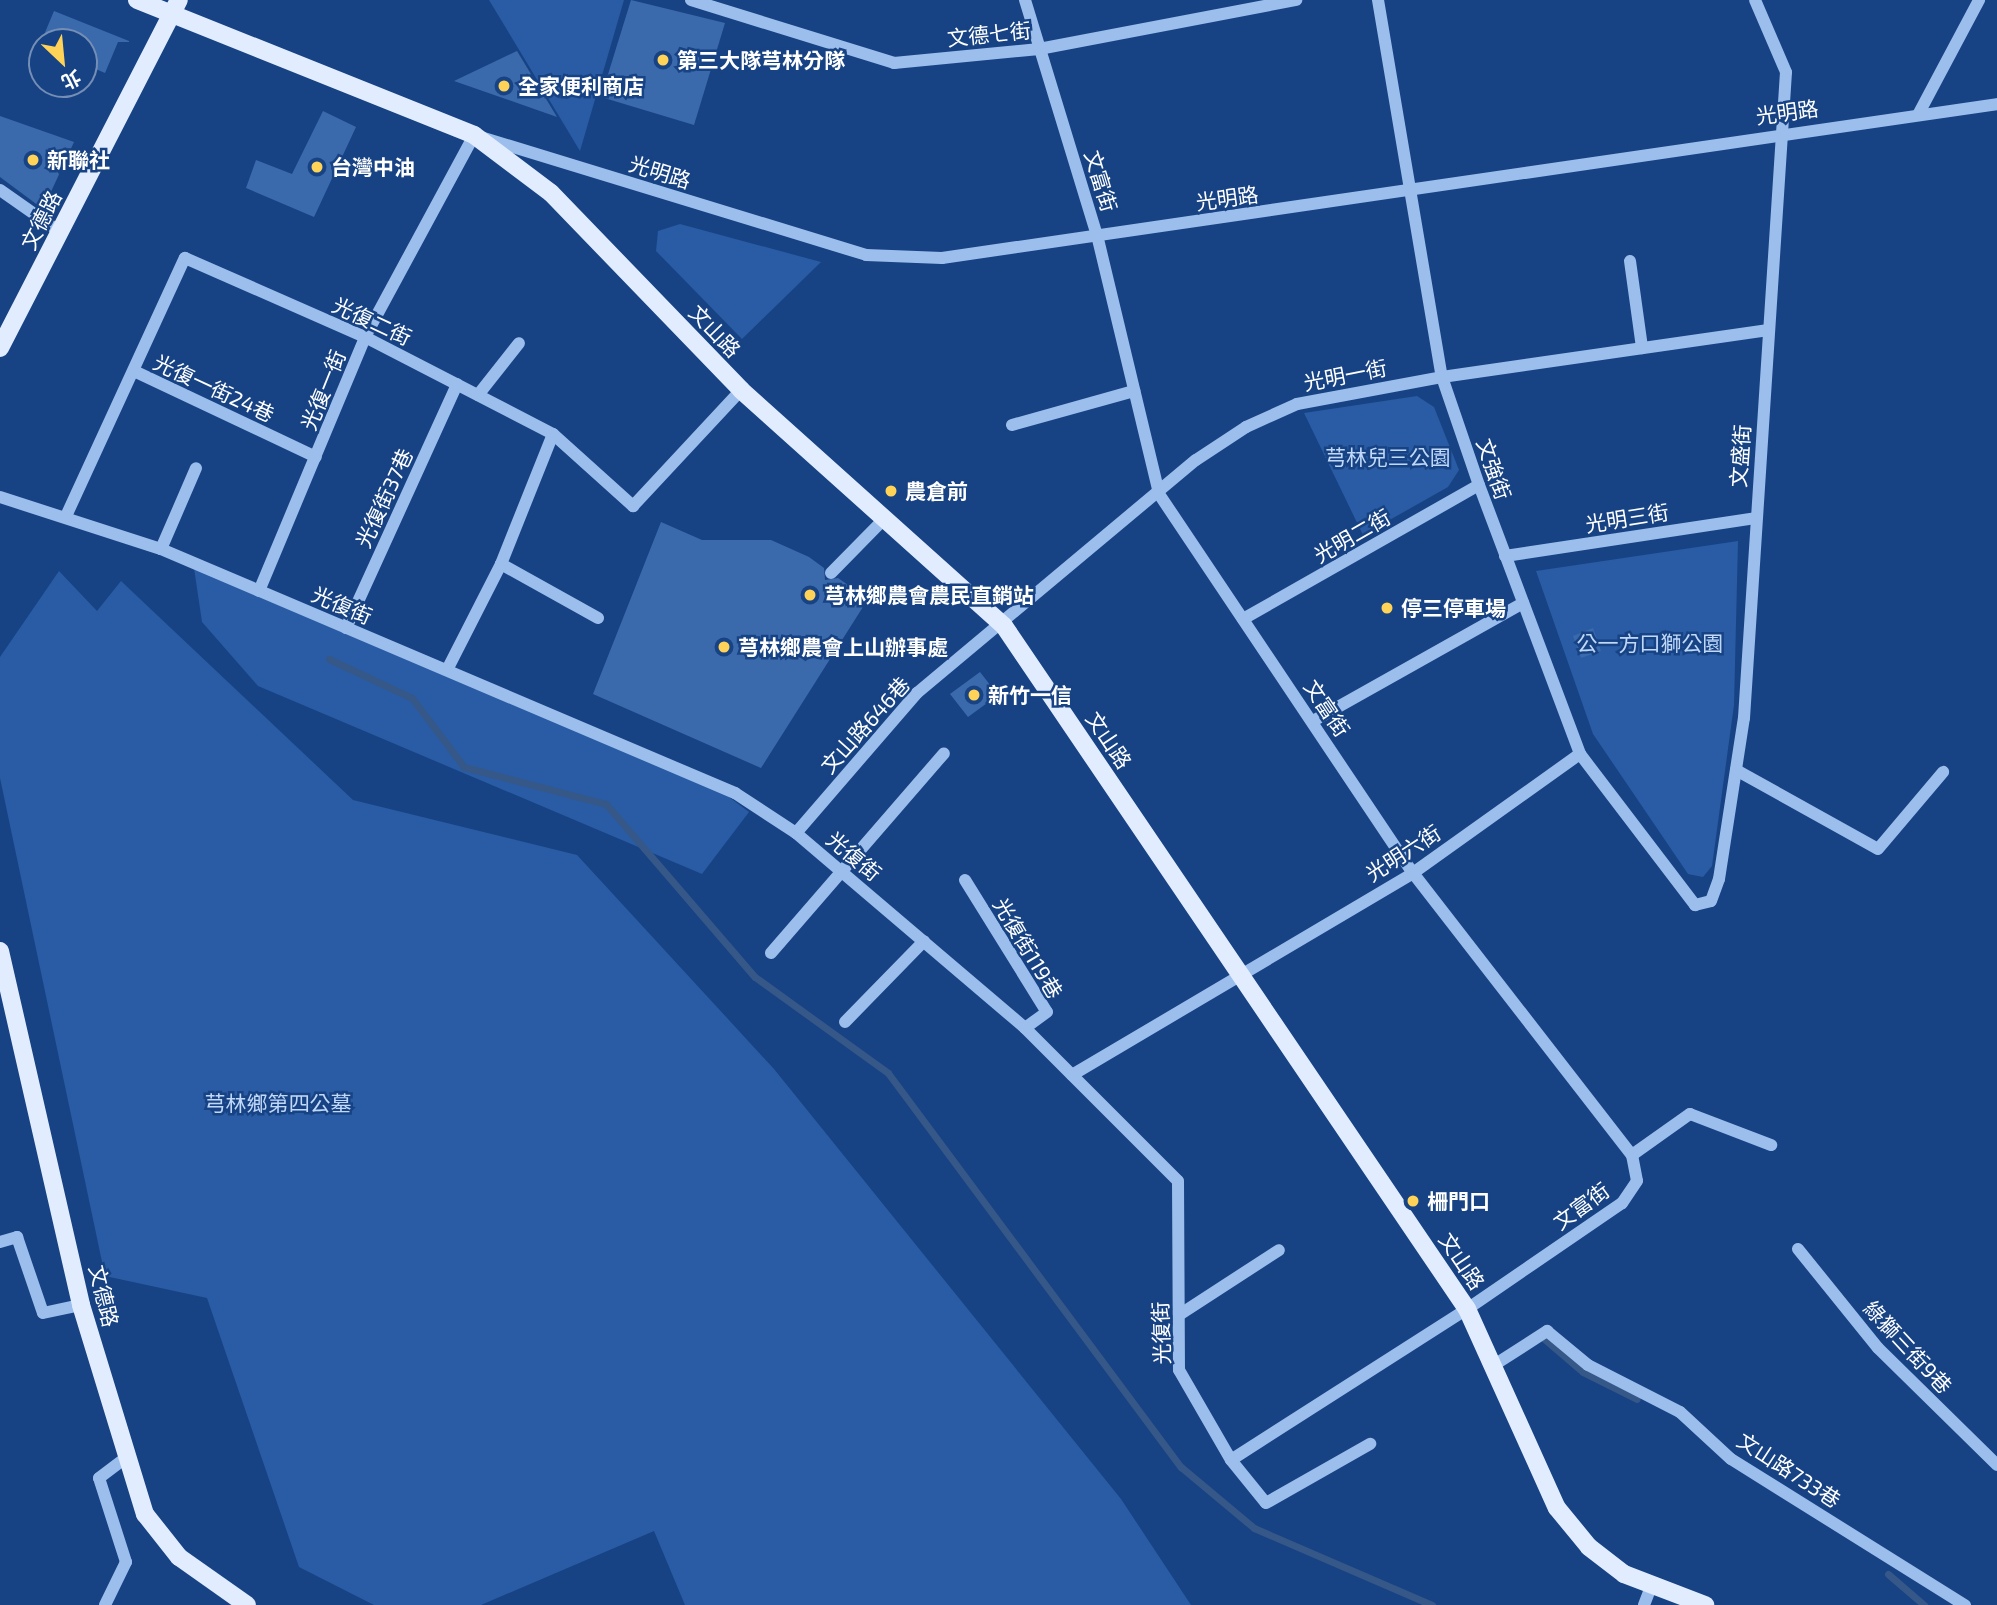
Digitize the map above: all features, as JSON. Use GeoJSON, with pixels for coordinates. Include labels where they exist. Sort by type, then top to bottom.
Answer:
{"type":"FeatureCollection","features":[{"type":"Feature","properties":{"kind":"main road","name":"文山路"},"geometry":{"type":"LineString","coordinates":[[136,0],[176,8],[474,135],[551,193],[741,390],[886,517],[1004,626],[1467,1309],[1491,1367],[1558,1507],[1589,1547],[1651,1587],[1705,1605]]}},
{"type":"Feature","properties":{"kind":"main road","name":"文德路"},"geometry":{"type":"LineString","coordinates":[[0,348],[5,323],[60,232],[176,8]]}},
{"type":"Feature","properties":{"kind":"main road","name":"文德路"},"geometry":{"type":"LineString","coordinates":[[0,951],[81,1305],[145,1514],[179,1557],[247,1605]]}},
{"type":"Feature","properties":{"kind":"street","name":"文德七街"},"geometry":{"type":"LineString","coordinates":[[691,0],[894,63],[1039,49],[1296,0]]}},
{"type":"Feature","properties":{"kind":"street","name":"文富街"},"geometry":{"type":"LineString","coordinates":[[1025,0],[1097,235],[1159,494],[1413,873],[1632,1156],[1637,1181],[1622,1203],[1467,1309],[1231,1460]]}},
{"type":"Feature","properties":{"kind":"street","name":"文強街"},"geometry":{"type":"LineString","coordinates":[[1378,0],[1406,192],[1442,377],[1479,485],[1580,754],[1695,905]]}},
{"type":"Feature","properties":{"kind":"street","name":"文盛街"},"geometry":{"type":"LineString","coordinates":[[1695,905],[1712,901],[1719,879],[1736,771],[1786,72],[1755,0]]}},
{"type":"Feature","properties":{"kind":"street"},"geometry":{"type":"LineString","coordinates":[[1919,113],[1979,0]]}},
{"type":"Feature","properties":{"kind":"street","name":"光明路"},"geometry":{"type":"LineString","coordinates":[[474,135],[866,255],[942,258],[1406,192],[1782,132],[1997,104]]}},
{"type":"Feature","properties":{"kind":"street","name":"光復一街"},"geometry":{"type":"LineString","coordinates":[[259,591],[366,337],[474,135]]}},
{"type":"Feature","properties":{"kind":"street"},"geometry":{"type":"LineString","coordinates":[[0,190],[60,232]]}},
{"type":"Feature","properties":{"kind":"street","name":"光復二街"},"geometry":{"type":"LineString","coordinates":[[67,514],[185,258],[366,337],[553,435],[633,506],[741,390]]}},
{"type":"Feature","properties":{"kind":"street"},"geometry":{"type":"LineString","coordinates":[[1630,261],[1642,348]]}},
{"type":"Feature","properties":{"kind":"street","name":"光明一街"},"geometry":{"type":"LineString","coordinates":[[1004,626],[1159,494],[1246,427],[1297,404],[1442,377],[1767,330]]}},
{"type":"Feature","properties":{"kind":"street"},"geometry":{"type":"LineString","coordinates":[[478,395],[519,343]]}},
{"type":"Feature","properties":{"kind":"street","name":"光復一街24巷"},"geometry":{"type":"LineString","coordinates":[[134,371],[316,457]]}},
{"type":"Feature","properties":{"kind":"street","name":"光復街37巷"},"geometry":{"type":"LineString","coordinates":[[346,628],[457,384]]}},
{"type":"Feature","properties":{"kind":"street"},"geometry":{"type":"LineString","coordinates":[[1012,425],[1134,391]]}},
{"type":"Feature","properties":{"kind":"street"},"geometry":{"type":"LineString","coordinates":[[447,670],[501,564],[553,435]]}},
{"type":"Feature","properties":{"kind":"street"},"geometry":{"type":"LineString","coordinates":[[161,549],[196,468]]}},
{"type":"Feature","properties":{"kind":"street","name":"光明二街"},"geometry":{"type":"LineString","coordinates":[[1243,620],[1479,485]]}},
{"type":"Feature","properties":{"kind":"street","name":"光復街"},"geometry":{"type":"LineString","coordinates":[[0,497],[67,514],[161,549],[735,793],[796,832],[1024,1028],[1178,1181],[1179,1370],[1231,1460],[1266,1503],[1370,1444]]}},
{"type":"Feature","properties":{"kind":"street"},"geometry":{"type":"LineString","coordinates":[[831,573],[886,517]]}},
{"type":"Feature","properties":{"kind":"street","name":"光明三街"},"geometry":{"type":"LineString","coordinates":[[1505,556],[1755,518]]}},
{"type":"Feature","properties":{"kind":"street"},"geometry":{"type":"LineString","coordinates":[[501,564],[598,618]]}},
{"type":"Feature","properties":{"kind":"street"},"geometry":{"type":"LineString","coordinates":[[1313,722],[1523,603]]}},
{"type":"Feature","properties":{"kind":"street","name":"文山路646巷"},"geometry":{"type":"LineString","coordinates":[[796,832],[917,693],[1004,626]]}},
{"type":"Feature","properties":{"kind":"street"},"geometry":{"type":"LineString","coordinates":[[771,953],[944,753]]}},
{"type":"Feature","properties":{"kind":"street","name":"光明六街"},"geometry":{"type":"LineString","coordinates":[[1072,1075],[1240,973],[1413,873],[1580,754]]}},
{"type":"Feature","properties":{"kind":"street"},"geometry":{"type":"LineString","coordinates":[[1736,771],[1878,849],[1943,772]]}},
{"type":"Feature","properties":{"kind":"street","name":"光復街119巷"},"geometry":{"type":"LineString","coordinates":[[965,880],[1047,1012],[1024,1028]]}},
{"type":"Feature","properties":{"kind":"street"},"geometry":{"type":"LineString","coordinates":[[845,1022],[924,942]]}},
{"type":"Feature","properties":{"kind":"street"},"geometry":{"type":"LineString","coordinates":[[1632,1156],[1690,1114],[1771,1145]]}},
{"type":"Feature","properties":{"kind":"street"},"geometry":{"type":"LineString","coordinates":[[0,1242],[17,1237],[43,1313],[81,1305]]}},
{"type":"Feature","properties":{"kind":"street","name":"綠獅三街9巷"},"geometry":{"type":"LineString","coordinates":[[1798,1249],[1878,1348],[1997,1465]]}},
{"type":"Feature","properties":{"kind":"street"},"geometry":{"type":"LineString","coordinates":[[1179,1315],[1279,1250]]}},
{"type":"Feature","properties":{"kind":"street","name":"文山路733巷"},"geometry":{"type":"LineString","coordinates":[[1491,1367],[1547,1331],[1588,1365],[1680,1412],[1731,1459],[1965,1605]]}},
{"type":"Feature","properties":{"kind":"street"},"geometry":{"type":"LineString","coordinates":[[105,1605],[126,1562],[99,1478],[126,1458]]}},
{"type":"Feature","properties":{"kind":"street"},"geometry":{"type":"LineString","coordinates":[[1644,1605],[1651,1587]]}},
{"type":"Feature","properties":{"kind":"green space"},"geometry":{"type":"Polygon","coordinates":[[[489,0],[624,0],[580,151],[489,0]]]}},
{"type":"Feature","properties":{"kind":"green space"},"geometry":{"type":"Polygon","coordinates":[[[680,224],[821,262],[742,339],[656,251],[658,231],[680,224]]]}},
{"type":"Feature","properties":{"kind":"green space","name":"芎林兒三公園"},"geometry":{"type":"Polygon","coordinates":[[[1417,396],[1434,407],[1459,470],[1448,487],[1363,535],[1304,413],[1417,396]]]}},
{"type":"Feature","properties":{"kind":"green space","name":"公一方口獅公園"},"geometry":{"type":"Polygon","coordinates":[[[1738,541],[1734,705],[1712,866],[1703,877],[1688,874],[1593,734],[1536,571],[1738,541]]]}},
{"type":"Feature","properties":{"kind":"green space"},"geometry":{"type":"Polygon","coordinates":[[[194,568],[725,794],[749,812],[702,874],[258,686],[202,622],[194,568]]]}},
{"type":"Feature","properties":{"kind":"green space","name":"芎林鄉第四公墓"},"geometry":{"type":"Polygon","coordinates":[[[59,571],[97,611],[121,581],[353,800],[577,855],[774,1069],[1121,1499],[1191,1605],[685,1605],[654,1531],[481,1605],[374,1605],[299,1567],[207,1298],[105,1276],[0,778],[0,657],[59,571]]]}},
{"type":"Feature","properties":{"kind":"building","name":"第三大隊芎林分隊"},"geometry":{"type":"Polygon","coordinates":[[[631,0],[725,23],[694,125],[601,97],[631,0]]]}},
{"type":"Feature","properties":{"kind":"building"},"geometry":{"type":"Polygon","coordinates":[[[54,11],[96,28],[47,28],[54,11]]]}},
{"type":"Feature","properties":{"kind":"building"},"geometry":{"type":"Polygon","coordinates":[[[98,29],[129,41],[118,42],[105,73],[98,70],[98,29]]]}},
{"type":"Feature","properties":{"kind":"building","name":"全家便利商店"},"geometry":{"type":"Polygon","coordinates":[[[517,51],[557,117],[454,81],[517,51]]]}},
{"type":"Feature","properties":{"kind":"building","name":"台灣中油"},"geometry":{"type":"Polygon","coordinates":[[[323,111],[356,127],[314,217],[246,188],[256,160],[292,174],[323,111]]]}},
{"type":"Feature","properties":{"kind":"building","name":"新聯社"},"geometry":{"type":"Polygon","coordinates":[[[0,116],[74,142],[43,209],[0,177],[0,116]]]}},
{"type":"Feature","properties":{"kind":"building","name":"芎林鄉農會上山辦事處"},"geometry":{"type":"Polygon","coordinates":[[[661,522],[702,540],[771,540],[809,557],[824,568],[825,580],[838,578],[868,599],[761,768],[593,694],[661,522]]]}},
{"type":"Feature","properties":{"kind":"building"},"geometry":{"type":"Polygon","coordinates":[[[1593,628],[1601,651],[1581,658],[1573,636],[1593,628]]]}},
{"type":"Feature","properties":{"kind":"building","name":"新竹一信"},"geometry":{"type":"Polygon","coordinates":[[[980,672],[998,695],[968,717],[950,694],[980,672]]]}},
{"type":"Feature","properties":{"kind":"waterway"},"geometry":{"type":"LineString","coordinates":[[329,659],[412,698],[464,767],[606,804],[755,977],[888,1073],[1181,1467],[1254,1528],[1432,1605]]}},
{"type":"Feature","properties":{"kind":"waterway"},"geometry":{"type":"LineString","coordinates":[[1541,1336],[1583,1372],[1637,1399]]}},
{"type":"Feature","properties":{"kind":"waterway"},"geometry":{"type":"LineString","coordinates":[[1888,1574],[1924,1605]]}},
{"type":"Feature","properties":{"kind":"place","name":"第三大隊芎林分隊"},"geometry":{"type":"Point","coordinates":[663,60]}},
{"type":"Feature","properties":{"kind":"place","name":"全家便利商店"},"geometry":{"type":"Point","coordinates":[504,86]}},
{"type":"Feature","properties":{"kind":"place","name":"新聯社"},"geometry":{"type":"Point","coordinates":[33,160]}},
{"type":"Feature","properties":{"kind":"place","name":"台灣中油"},"geometry":{"type":"Point","coordinates":[317,167]}},
{"type":"Feature","properties":{"kind":"place","name":"農倉前"},"geometry":{"type":"Point","coordinates":[891,491]}},
{"type":"Feature","properties":{"kind":"place","name":"芎林鄉農會農民直銷站"},"geometry":{"type":"Point","coordinates":[810,595]}},
{"type":"Feature","properties":{"kind":"place","name":"停三停車場"},"geometry":{"type":"Point","coordinates":[1387,608]}},
{"type":"Feature","properties":{"kind":"place","name":"芎林鄉農會上山辦事處"},"geometry":{"type":"Point","coordinates":[724,647]}},
{"type":"Feature","properties":{"kind":"place","name":"新竹一信"},"geometry":{"type":"Point","coordinates":[974,695]}},
{"type":"Feature","properties":{"kind":"place","name":"柵門口"},"geometry":{"type":"Point","coordinates":[1413,1201]}}]}
